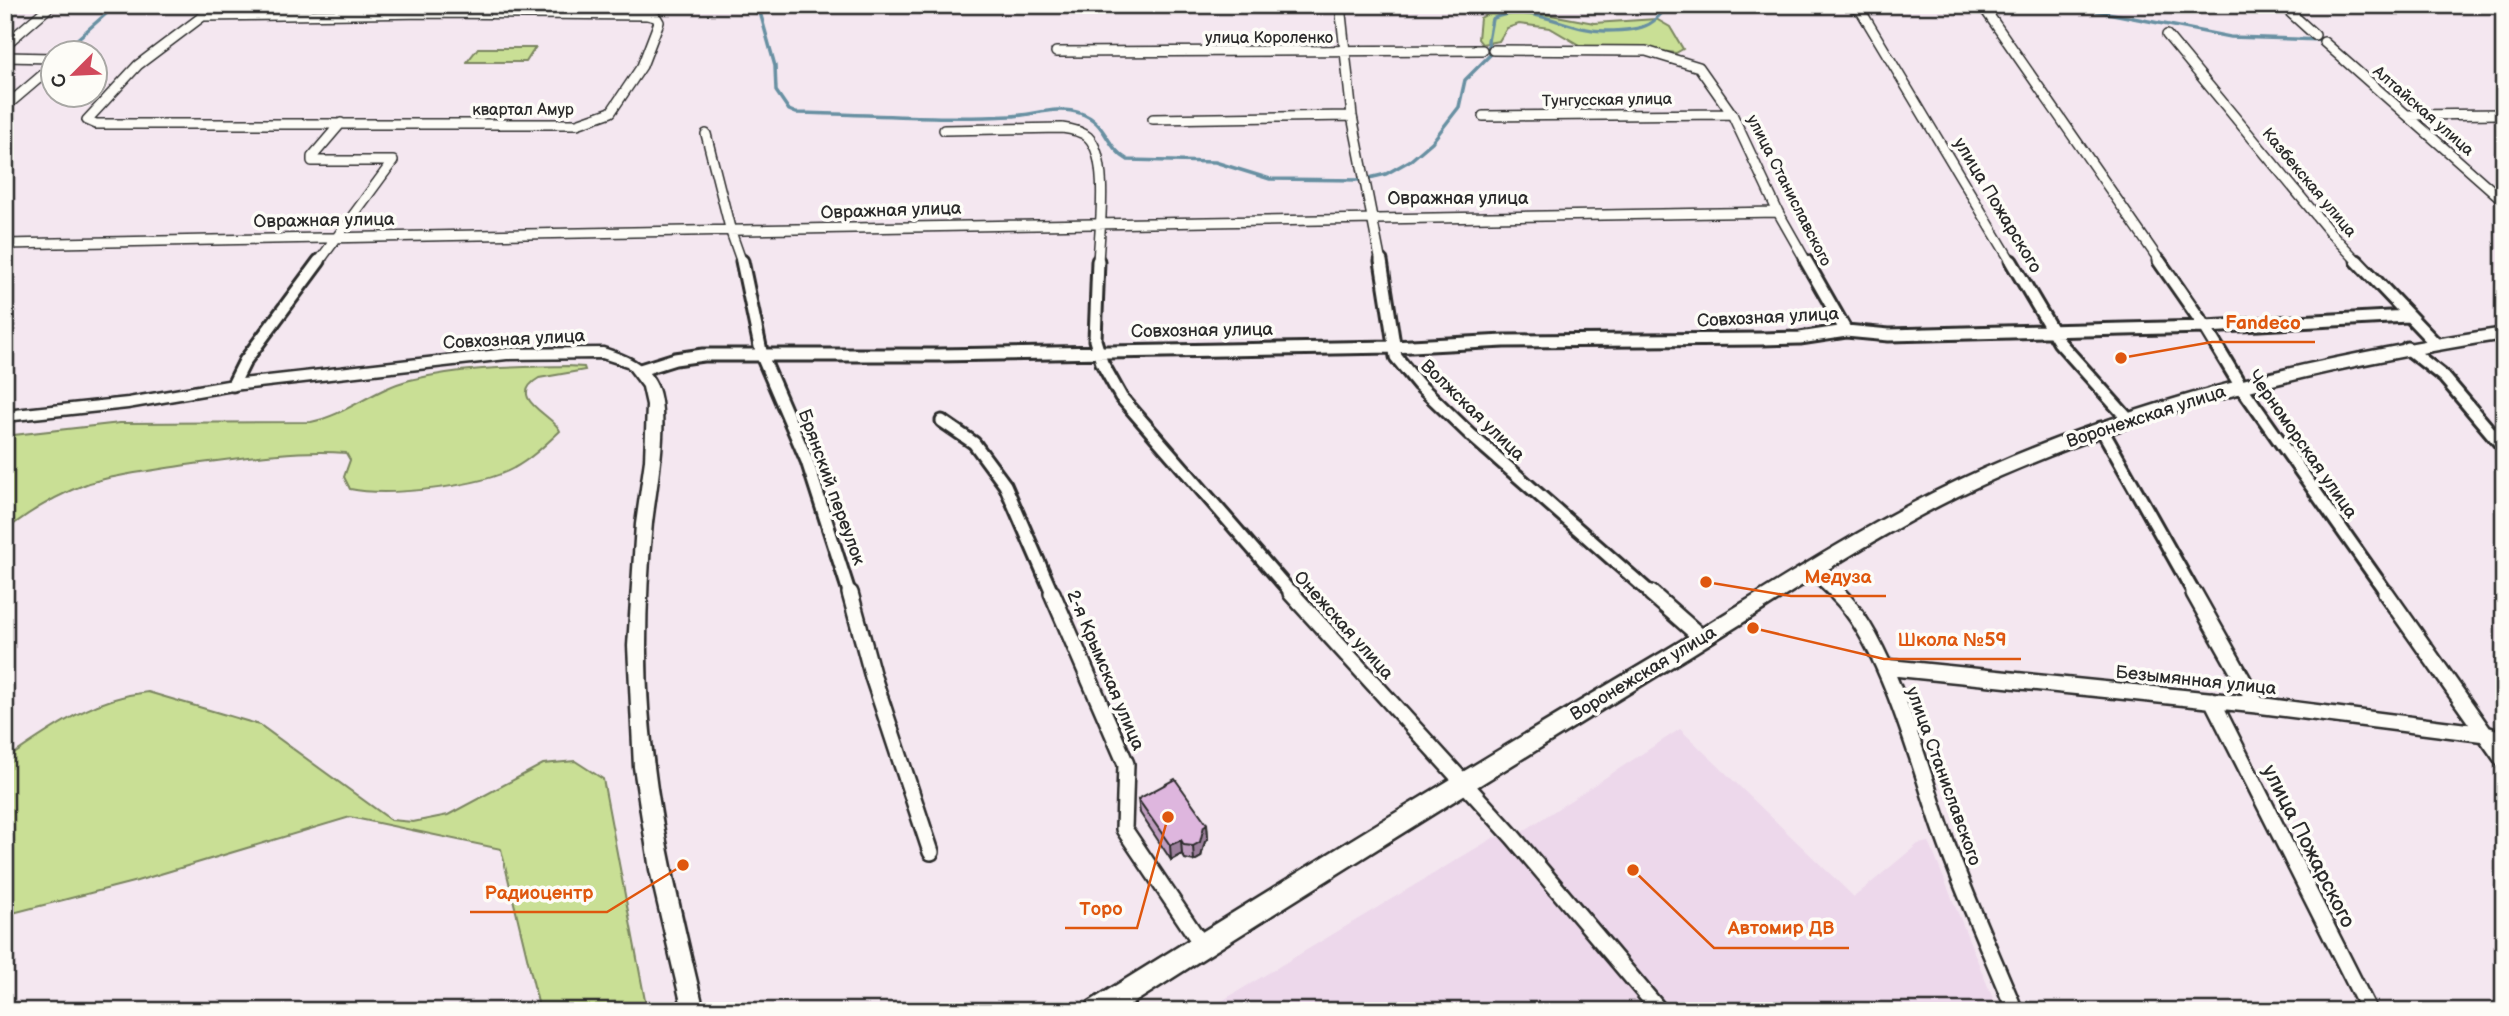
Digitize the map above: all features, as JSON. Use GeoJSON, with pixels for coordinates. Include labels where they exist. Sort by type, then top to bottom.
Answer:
{"type":"FeatureCollection","features":[{"type":"Feature","properties":{"kind":"highway","name":"Воронежская улица"},"geometry":{"type":"LineString","coordinates":[[1098,1011],[1462,782],[1812,570],[1952,491],[2101,428],[2240,385],[2407,348],[2504,333]]}},
{"type":"Feature","properties":{"kind":"main road","name":"Совхозная улица"},"geometry":{"type":"LineString","coordinates":[[5,416],[128,403],[233,385],[507,354],[603,353],[620,357],[640,370]]}},
{"type":"Feature","properties":{"kind":"main road"},"geometry":{"type":"LineString","coordinates":[[640,370],[650,386],[654,405],[653,460],[644,524],[637,646],[643,767],[660,870],[694,1011]]}},
{"type":"Feature","properties":{"kind":"street","name":"Волжская улица"},"geometry":{"type":"LineString","coordinates":[[1340,5],[1352,116],[1374,217],[1393,347],[1404,369],[1472,436],[1702,638]]}},
{"type":"Feature","properties":{"kind":"street","name":"улица Пожарского"},"geometry":{"type":"LineString","coordinates":[[1848,5],[1861,11],[2052,331],[2075,363],[2128,419]]}},
{"type":"Feature","properties":{"kind":"street","name":"Черноморская улица"},"geometry":{"type":"LineString","coordinates":[[1982,5],[2205,327],[2240,385],[2504,761]]}},
{"type":"Feature","properties":{"kind":"street"},"geometry":{"type":"LineString","coordinates":[[2282,5],[2315,35]]}},
{"type":"Feature","properties":{"kind":"street"},"geometry":{"type":"LineString","coordinates":[[5,45],[48,8]]}},
{"type":"Feature","properties":{"kind":"street","name":"квартал Амур"},"geometry":{"type":"LineString","coordinates":[[209,14],[651,15],[658,19],[642,66],[611,112],[590,122],[341,123],[96,124],[87,120],[138,65],[197,19],[209,14]]}},
{"type":"Feature","properties":{"kind":"street","name":"Казбекская улица"},"geometry":{"type":"LineString","coordinates":[[2167,35],[2329,232],[2435,343]]}},
{"type":"Feature","properties":{"kind":"street","name":"Алтайская улица"},"geometry":{"type":"LineString","coordinates":[[2324,43],[2504,201]]}},
{"type":"Feature","properties":{"kind":"street","name":"улица Короленко"},"geometry":{"type":"LineString","coordinates":[[1056,52],[1482,50]]}},
{"type":"Feature","properties":{"kind":"street","name":"улица Станиславского"},"geometry":{"type":"LineString","coordinates":[[1493,50],[1646,51],[1699,66],[1732,114],[1778,212],[1846,331]]}},
{"type":"Feature","properties":{"kind":"street"},"geometry":{"type":"LineString","coordinates":[[5,57],[38,58]]}},
{"type":"Feature","properties":{"kind":"street"},"geometry":{"type":"LineString","coordinates":[[5,107],[38,79]]}},
{"type":"Feature","properties":{"kind":"street","name":"Тунгусская улица"},"geometry":{"type":"LineString","coordinates":[[1483,116],[1732,114]]}},
{"type":"Feature","properties":{"kind":"street"},"geometry":{"type":"LineString","coordinates":[[2407,115],[2504,114]]}},
{"type":"Feature","properties":{"kind":"street"},"geometry":{"type":"LineString","coordinates":[[1153,119],[1352,116]]}},
{"type":"Feature","properties":{"kind":"street"},"geometry":{"type":"LineString","coordinates":[[233,385],[245,361],[393,161],[312,161],[312,157],[341,123]]}},
{"type":"Feature","properties":{"kind":"street"},"geometry":{"type":"LineString","coordinates":[[944,130],[1062,128],[1084,131],[1090,137],[1100,164],[1099,224]]}},
{"type":"Feature","properties":{"kind":"street","name":"Брянский переулок"},"geometry":{"type":"LineString","coordinates":[[706,134],[731,232],[740,254],[762,356],[807,461],[841,561],[873,677],[931,852]]}},
{"type":"Feature","properties":{"kind":"street","name":"Овражная улица"},"geometry":{"type":"LineString","coordinates":[[5,244],[731,232],[1374,217],[1778,212]]}},
{"type":"Feature","properties":{"kind":"street","name":"Онежская улица"},"geometry":{"type":"LineString","coordinates":[[1099,224],[1094,330],[1108,378],[1129,407],[1293,596],[1526,852],[1660,1011]]}},
{"type":"Feature","properties":{"kind":"street","name":"Совхозная улица"},"geometry":{"type":"LineString","coordinates":[[640,370],[676,359],[703,355],[1393,347],[1504,341],[1800,338],[1846,331],[1889,335],[2205,327],[2407,316]]}},
{"type":"Feature","properties":{"kind":"street"},"geometry":{"type":"LineString","coordinates":[[2407,348],[2444,377],[2504,448]]}},
{"type":"Feature","properties":{"kind":"street","name":"2-я Крымская улица"},"geometry":{"type":"LineString","coordinates":[[942,421],[974,443],[1005,485],[1126,764],[1128,779],[1122,820],[1124,829],[1202,945]]}},
{"type":"Feature","properties":{"kind":"street"},"geometry":{"type":"LineString","coordinates":[[2101,428],[2257,705]]}},
{"type":"Feature","properties":{"kind":"street","name":"улица Станиславского"},"geometry":{"type":"LineString","coordinates":[[1812,570],[1843,597],[1858,616],[1884,667],[1945,840],[2015,1011]]}},
{"type":"Feature","properties":{"kind":"street","name":"Безымянная улица"},"geometry":{"type":"LineString","coordinates":[[1884,667],[2257,705],[2486,734],[2504,740]]}},
{"type":"Feature","properties":{"kind":"street","name":"улица Пожарского"},"geometry":{"type":"LineString","coordinates":[[2212,700],[2369,1011]]}},
{"type":"Feature","properties":{"kind":"shaded area"},"geometry":{"type":"Polygon","coordinates":[[[1680,729],[1854,897],[1918,844],[1929,842],[1998,1011],[1205,1011],[1493,838],[1522,832],[1680,729]]]}},
{"type":"Feature","properties":{"kind":"green space"},"geometry":{"type":"Polygon","coordinates":[[[1502,6],[1594,23],[1656,19],[1670,27],[1683,49],[1676,53],[1638,48],[1581,46],[1550,28],[1519,24],[1507,28],[1499,41],[1482,44],[1478,39],[1480,18],[1502,6]]]}},
{"type":"Feature","properties":{"kind":"green space"},"geometry":{"type":"Polygon","coordinates":[[[478,48],[535,48],[526,62],[467,62],[478,48]]]}},
{"type":"Feature","properties":{"kind":"green space"},"geometry":{"type":"Polygon","coordinates":[[[584,367],[585,370],[539,378],[530,385],[527,393],[534,406],[560,431],[520,464],[499,475],[433,489],[366,491],[350,489],[344,477],[350,460],[346,453],[263,455],[134,473],[89,483],[45,504],[5,531],[5,436],[120,423],[311,422],[336,414],[384,389],[410,380],[488,368],[584,367]]]}},
{"type":"Feature","properties":{"kind":"green space"},"geometry":{"type":"Polygon","coordinates":[[[148,692],[260,725],[391,820],[413,822],[448,815],[543,764],[575,761],[603,779],[647,1011],[540,1011],[501,849],[350,817],[137,881],[5,915],[5,760],[56,726],[90,708],[128,695],[148,692]]]}},
{"type":"Feature","properties":{"kind":"building"},"geometry":{"type":"Polygon","coordinates":[[[1175,779],[1207,824],[1200,842],[1193,846],[1184,845],[1181,840],[1170,845],[1138,799],[1175,779]]]}},
{"type":"Feature","properties":{"kind":"building"},"geometry":{"type":"Polygon","coordinates":[[[1286,1005],[1289,1011],[1275,1011],[1286,1005]]]}},
{"type":"Feature","properties":{"kind":"waterway"},"geometry":{"type":"LineString","coordinates":[[78,38],[116,5]]}},
{"type":"Feature","properties":{"kind":"waterway"},"geometry":{"type":"LineString","coordinates":[[758,5],[775,66],[776,91],[789,110],[796,113],[957,117],[1011,116],[1063,110],[1080,113],[1096,122],[1120,155],[1128,160],[1215,162],[1270,179],[1361,180],[1386,174],[1411,160],[1432,142],[1459,107],[1465,80],[1490,55],[1488,41],[1492,19],[1520,13],[1592,30],[1623,30],[1649,24],[1674,5]]}},
{"type":"Feature","properties":{"kind":"waterway"},"geometry":{"type":"LineString","coordinates":[[2067,5],[2230,37],[2324,40]]}},
{"type":"Feature","properties":{"kind":"place","name":"Fandeco"},"geometry":{"type":"Point","coordinates":[2121,358]}},
{"type":"Feature","properties":{"kind":"place","name":"Медуза"},"geometry":{"type":"Point","coordinates":[1706,582]}},
{"type":"Feature","properties":{"kind":"place","name":"Школа №59"},"geometry":{"type":"Point","coordinates":[1753,628]}},
{"type":"Feature","properties":{"kind":"place","name":"Торо"},"geometry":{"type":"Point","coordinates":[1168,817]}},
{"type":"Feature","properties":{"kind":"place","name":"Радиоцентр"},"geometry":{"type":"Point","coordinates":[683,865]}},
{"type":"Feature","properties":{"kind":"place","name":"Автомир ДВ"},"geometry":{"type":"Point","coordinates":[1633,870]}}]}
